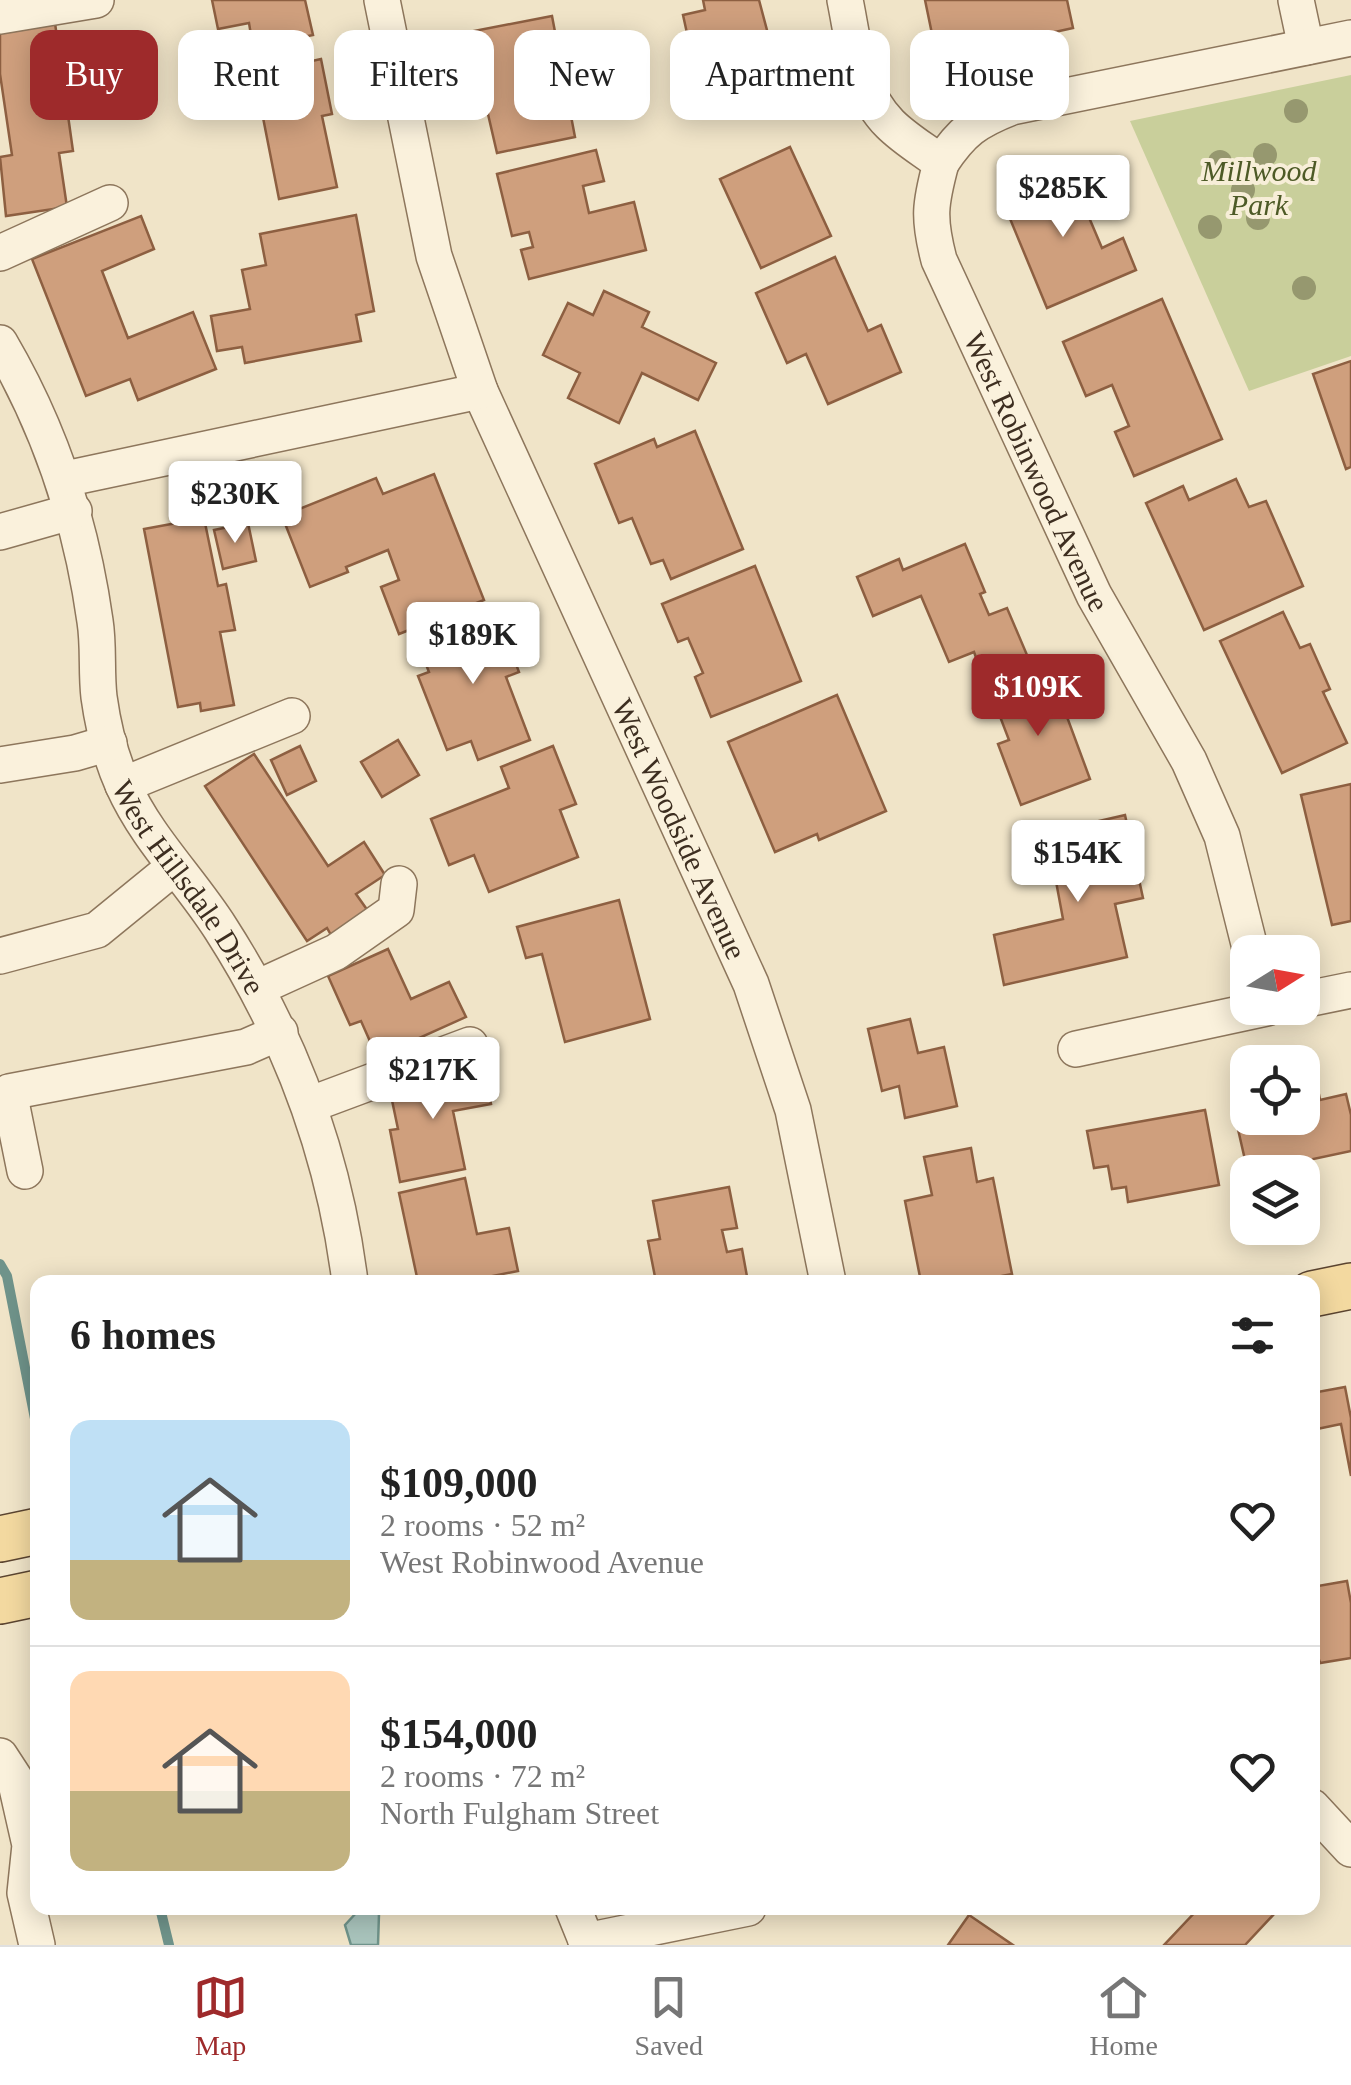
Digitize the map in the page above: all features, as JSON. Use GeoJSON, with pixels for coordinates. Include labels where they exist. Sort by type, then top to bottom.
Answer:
{"type":"FeatureCollection","features":[{"type":"Feature","properties":{"kind":"main road"},"geometry":{"type":"LineString","coordinates":[[1320,1292],[1351,1286]]}},
{"type":"Feature","properties":{"kind":"main road"},"geometry":{"type":"LineString","coordinates":[[0,1539],[30,1533]]}},
{"type":"Feature","properties":{"kind":"street"},"geometry":{"type":"LineString","coordinates":[[0,16],[96,0]]}},
{"type":"Feature","properties":{"kind":"street","name":"West Woodside Avenue"},"geometry":{"type":"LineString","coordinates":[[382,0],[434,256],[480,391],[751,984],[793,1110],[827,1275]]}},
{"type":"Feature","properties":{"kind":"street"},"geometry":{"type":"LineString","coordinates":[[845,0],[861,78],[874,105],[892,126],[941,163],[959,136],[982,118],[1012,106],[1351,38]]}},
{"type":"Feature","properties":{"kind":"street"},"geometry":{"type":"LineString","coordinates":[[1296,0],[1306,47]]}},
{"type":"Feature","properties":{"kind":"street","name":"West Robinwood Avenue"},"geometry":{"type":"LineString","coordinates":[[941,163],[930,202],[939,260],[1094,596],[1189,761],[1222,836],[1247,935]]}},
{"type":"Feature","properties":{"kind":"street"},"geometry":{"type":"LineString","coordinates":[[0,253],[110,204]]}},
{"type":"Feature","properties":{"kind":"street","name":"West Hillsdale Drive"},"geometry":{"type":"LineString","coordinates":[[0,343],[36,411],[69,495],[96,626],[99,695],[123,785],[173,868],[219,926],[280,1032],[336,1190],[349,1275]]}},
{"type":"Feature","properties":{"kind":"street"},"geometry":{"type":"LineString","coordinates":[[0,532],[69,495],[480,391]]}},
{"type":"Feature","properties":{"kind":"street"},"geometry":{"type":"LineString","coordinates":[[123,785],[292,716]]}},
{"type":"Feature","properties":{"kind":"street"},"geometry":{"type":"LineString","coordinates":[[0,765],[75,753],[109,743]]}},
{"type":"Feature","properties":{"kind":"street"},"geometry":{"type":"LineString","coordinates":[[0,956],[97,930],[173,868]]}},
{"type":"Feature","properties":{"kind":"street"},"geometry":{"type":"LineString","coordinates":[[257,988],[336,952],[396,910],[399,884]]}},
{"type":"Feature","properties":{"kind":"street"},"geometry":{"type":"LineString","coordinates":[[1320,996],[1351,990]]}},
{"type":"Feature","properties":{"kind":"street"},"geometry":{"type":"LineString","coordinates":[[1076,1049],[1230,1015]]}},
{"type":"Feature","properties":{"kind":"street"},"geometry":{"type":"LineString","coordinates":[[25,1170],[9,1092],[246,1046],[280,1032]]}},
{"type":"Feature","properties":{"kind":"street"},"geometry":{"type":"LineString","coordinates":[[309,1105],[470,1045]]}},
{"type":"Feature","properties":{"kind":"street"},"geometry":{"type":"LineString","coordinates":[[0,1756],[15,1780],[15,1848],[30,1915]]}},
{"type":"Feature","properties":{"kind":"street"},"geometry":{"type":"LineString","coordinates":[[1320,1815],[1351,1848]]}},
{"type":"Feature","properties":{"kind":"street"},"geometry":{"type":"LineString","coordinates":[[30,1915],[37,1945]]}},
{"type":"Feature","properties":{"kind":"street"},"geometry":{"type":"LineString","coordinates":[[576,1915],[587,1943],[716,1915]]}},
{"type":"Feature","properties":{"kind":"green space","name":"Millwood Park"},"geometry":{"type":"Polygon","coordinates":[[[1351,75],[1351,356],[1249,391],[1130,121],[1351,75]]]}},
{"type":"Feature","properties":{"kind":"water"},"geometry":{"type":"Polygon","coordinates":[[[354,1915],[379,1915],[378,1945],[351,1945],[345,1925],[354,1915]]]}},
{"type":"Feature","properties":{"kind":"building"},"geometry":{"type":"Polygon","coordinates":[[[212,0],[305,0],[312,30],[250,30],[249,23],[218,29],[212,0]]]}},
{"type":"Feature","properties":{"kind":"building"},"geometry":{"type":"Polygon","coordinates":[[[703,0],[759,0],[767,30],[686,30],[683,15],[705,10],[703,0]]]}},
{"type":"Feature","properties":{"kind":"building"},"geometry":{"type":"Polygon","coordinates":[[[925,0],[1067,0],[1073,28],[1064,30],[931,30],[925,0]]]}},
{"type":"Feature","properties":{"kind":"building"},"geometry":{"type":"Polygon","coordinates":[[[54,16],[56,30],[30,30],[30,120],[69,120],[73,151],[59,153],[67,207],[6,216],[0,157],[12,155],[0,74],[0,24],[54,16]]]}},
{"type":"Feature","properties":{"kind":"building"},"geometry":{"type":"Polygon","coordinates":[[[552,16],[555,30],[514,30],[514,120],[572,120],[575,137],[497,153],[489,120],[494,120],[494,30],[479,30],[552,16]]]}},
{"type":"Feature","properties":{"kind":"building"},"geometry":{"type":"Polygon","coordinates":[[[321,59],[332,114],[322,116],[337,187],[279,199],[263,120],[314,120],[314,61],[321,59]]]}},
{"type":"Feature","properties":{"kind":"building"},"geometry":{"type":"Polygon","coordinates":[[[790,147],[831,236],[761,268],[720,179],[790,147]]]}},
{"type":"Feature","properties":{"kind":"building"},"geometry":{"type":"Polygon","coordinates":[[[596,150],[604,181],[583,186],[589,213],[634,202],[646,250],[529,279],[521,250],[533,247],[529,232],[512,236],[497,174],[596,150]]]}},
{"type":"Feature","properties":{"kind":"building"},"geometry":{"type":"Polygon","coordinates":[[[1068,168],[1102,248],[1123,238],[1136,270],[1047,308],[1001,197],[1068,168]]]}},
{"type":"Feature","properties":{"kind":"building"},"geometry":{"type":"Polygon","coordinates":[[[356,215],[374,311],[356,315],[361,341],[245,363],[242,347],[217,351],[211,316],[250,309],[242,270],[266,265],[260,234],[356,215]]]}},
{"type":"Feature","properties":{"kind":"building"},"geometry":{"type":"Polygon","coordinates":[[[141,216],[154,249],[102,271],[128,338],[193,312],[216,369],[138,400],[130,379],[86,396],[32,259],[141,216]]]}},
{"type":"Feature","properties":{"kind":"building"},"geometry":{"type":"Polygon","coordinates":[[[835,257],[868,331],[881,325],[901,372],[828,404],[806,354],[787,363],[756,293],[835,257]]]}},
{"type":"Feature","properties":{"kind":"building"},"geometry":{"type":"Polygon","coordinates":[[[604,291],[649,312],[642,327],[716,363],[698,400],[642,373],[619,423],[568,398],[580,373],[543,355],[568,303],[593,315],[604,291]]]}},
{"type":"Feature","properties":{"kind":"building"},"geometry":{"type":"Polygon","coordinates":[[[1162,299],[1222,439],[1134,476],[1115,432],[1129,426],[1112,385],[1086,396],[1063,342],[1162,299]]]}},
{"type":"Feature","properties":{"kind":"building"},"geometry":{"type":"Polygon","coordinates":[[[1351,361],[1351,467],[1346,469],[1313,374],[1351,361]]]}},
{"type":"Feature","properties":{"kind":"building"},"geometry":{"type":"Polygon","coordinates":[[[695,431],[743,549],[671,579],[663,560],[651,564],[632,518],[619,523],[595,464],[654,439],[657,447],[695,431]]]}},
{"type":"Feature","properties":{"kind":"building"},"geometry":{"type":"Polygon","coordinates":[[[434,474],[484,600],[399,634],[381,587],[399,580],[388,550],[310,587],[282,516],[376,478],[383,494],[434,474]]]}},
{"type":"Feature","properties":{"kind":"building"},"geometry":{"type":"Polygon","coordinates":[[[1236,479],[1249,507],[1266,501],[1303,586],[1204,630],[1146,503],[1183,486],[1189,500],[1236,479]]]}},
{"type":"Feature","properties":{"kind":"building"},"geometry":{"type":"Polygon","coordinates":[[[204,518],[218,586],[226,584],[235,630],[220,632],[234,705],[201,711],[200,703],[178,707],[144,529],[204,518]]]}},
{"type":"Feature","properties":{"kind":"building"},"geometry":{"type":"Polygon","coordinates":[[[248,523],[256,561],[223,569],[214,530],[248,523]]]}},
{"type":"Feature","properties":{"kind":"building"},"geometry":{"type":"Polygon","coordinates":[[[965,544],[985,592],[980,594],[989,615],[1007,608],[1027,655],[982,674],[974,652],[949,662],[921,596],[873,616],[857,577],[899,559],[903,570],[965,544]]]}},
{"type":"Feature","properties":{"kind":"building"},"geometry":{"type":"Polygon","coordinates":[[[755,566],[801,681],[711,717],[695,677],[703,673],[688,638],[678,642],[662,604],[755,566]]]}},
{"type":"Feature","properties":{"kind":"building"},"geometry":{"type":"Polygon","coordinates":[[[496,611],[519,672],[506,677],[530,740],[478,760],[471,741],[447,750],[418,676],[429,672],[417,642],[496,611]]]}},
{"type":"Feature","properties":{"kind":"building"},"geometry":{"type":"Polygon","coordinates":[[[1283,612],[1300,648],[1310,644],[1330,689],[1323,692],[1347,743],[1282,773],[1220,641],[1283,612]]]}},
{"type":"Feature","properties":{"kind":"building"},"geometry":{"type":"Polygon","coordinates":[[[1050,671],[1090,779],[1021,805],[998,744],[1009,740],[991,693],[1050,671]]]}},
{"type":"Feature","properties":{"kind":"building"},"geometry":{"type":"Polygon","coordinates":[[[837,695],[886,811],[819,840],[817,834],[775,852],[728,742],[837,695]]]}},
{"type":"Feature","properties":{"kind":"building"},"geometry":{"type":"Polygon","coordinates":[[[398,740],[419,775],[382,797],[361,762],[398,740]]]}},
{"type":"Feature","properties":{"kind":"building"},"geometry":{"type":"Polygon","coordinates":[[[300,746],[316,781],[287,795],[271,760],[300,746]]]}},
{"type":"Feature","properties":{"kind":"building"},"geometry":{"type":"Polygon","coordinates":[[[553,746],[576,804],[560,810],[578,857],[489,892],[474,855],[449,865],[431,819],[509,788],[501,767],[553,746]]]}},
{"type":"Feature","properties":{"kind":"building"},"geometry":{"type":"Polygon","coordinates":[[[254,754],[328,866],[364,842],[385,875],[356,894],[368,911],[331,935],[327,928],[307,941],[205,786],[254,754]]]}},
{"type":"Feature","properties":{"kind":"building"},"geometry":{"type":"Polygon","coordinates":[[[1351,784],[1351,921],[1332,925],[1301,795],[1351,784]]]}},
{"type":"Feature","properties":{"kind":"building"},"geometry":{"type":"Polygon","coordinates":[[[1125,815],[1143,898],[1115,904],[1127,957],[1004,985],[994,935],[1063,919],[1047,833],[1125,815]]]}},
{"type":"Feature","properties":{"kind":"building"},"geometry":{"type":"Polygon","coordinates":[[[619,900],[650,1019],[565,1042],[542,954],[526,958],[517,927],[619,900]]]}},
{"type":"Feature","properties":{"kind":"building"},"geometry":{"type":"Polygon","coordinates":[[[388,949],[411,999],[449,982],[466,1017],[377,1057],[361,1021],[350,1025],[328,976],[388,949]]]}},
{"type":"Feature","properties":{"kind":"building"},"geometry":{"type":"Polygon","coordinates":[[[910,1019],[918,1053],[944,1047],[957,1106],[905,1118],[899,1086],[882,1091],[868,1029],[910,1019]]]}},
{"type":"Feature","properties":{"kind":"building"},"geometry":{"type":"Polygon","coordinates":[[[484,1067],[491,1104],[453,1111],[465,1169],[400,1182],[390,1130],[398,1129],[389,1086],[484,1067]]]}},
{"type":"Feature","properties":{"kind":"building"},"geometry":{"type":"Polygon","coordinates":[[[1346,1094],[1351,1115],[1351,1151],[1320,1158],[1244,1155],[1239,1135],[1320,1135],[1320,1100],[1346,1094]]]}},
{"type":"Feature","properties":{"kind":"building"},"geometry":{"type":"Polygon","coordinates":[[[1205,1110],[1219,1185],[1128,1202],[1126,1187],[1112,1189],[1108,1166],[1094,1168],[1087,1131],[1205,1110]]]}},
{"type":"Feature","properties":{"kind":"building"},"geometry":{"type":"Polygon","coordinates":[[[971,1148],[977,1182],[993,1178],[1012,1274],[920,1275],[905,1201],[932,1195],[924,1157],[971,1148]]]}},
{"type":"Feature","properties":{"kind":"building"},"geometry":{"type":"Polygon","coordinates":[[[465,1178],[477,1234],[509,1228],[518,1271],[498,1275],[417,1275],[399,1193],[465,1178]]]}},
{"type":"Feature","properties":{"kind":"building"},"geometry":{"type":"Polygon","coordinates":[[[729,1187],[737,1228],[722,1230],[727,1252],[742,1249],[747,1275],[655,1275],[648,1241],[660,1239],[653,1201],[729,1187]]]}},
{"type":"Feature","properties":{"kind":"building"},"geometry":{"type":"Polygon","coordinates":[[[1345,1387],[1351,1418],[1351,1476],[1341,1424],[1320,1428],[1320,1392],[1345,1387]]]}},
{"type":"Feature","properties":{"kind":"building"},"geometry":{"type":"Polygon","coordinates":[[[1347,1581],[1351,1658],[1320,1663],[1320,1586],[1347,1581]]]}},
{"type":"Feature","properties":{"kind":"building"},"geometry":{"type":"Polygon","coordinates":[[[969,1915],[1013,1945],[948,1945],[969,1915]]]}},
{"type":"Feature","properties":{"kind":"building"},"geometry":{"type":"Polygon","coordinates":[[[1192,1915],[1273,1915],[1245,1945],[1164,1945],[1192,1915]]]}},
{"type":"Feature","properties":{"kind":"waterway"},"geometry":{"type":"LineString","coordinates":[[0,1264],[7,1276],[30,1393]]}},
{"type":"Feature","properties":{"kind":"waterway"},"geometry":{"type":"LineString","coordinates":[[162,1915],[169,1945]]}}]}
